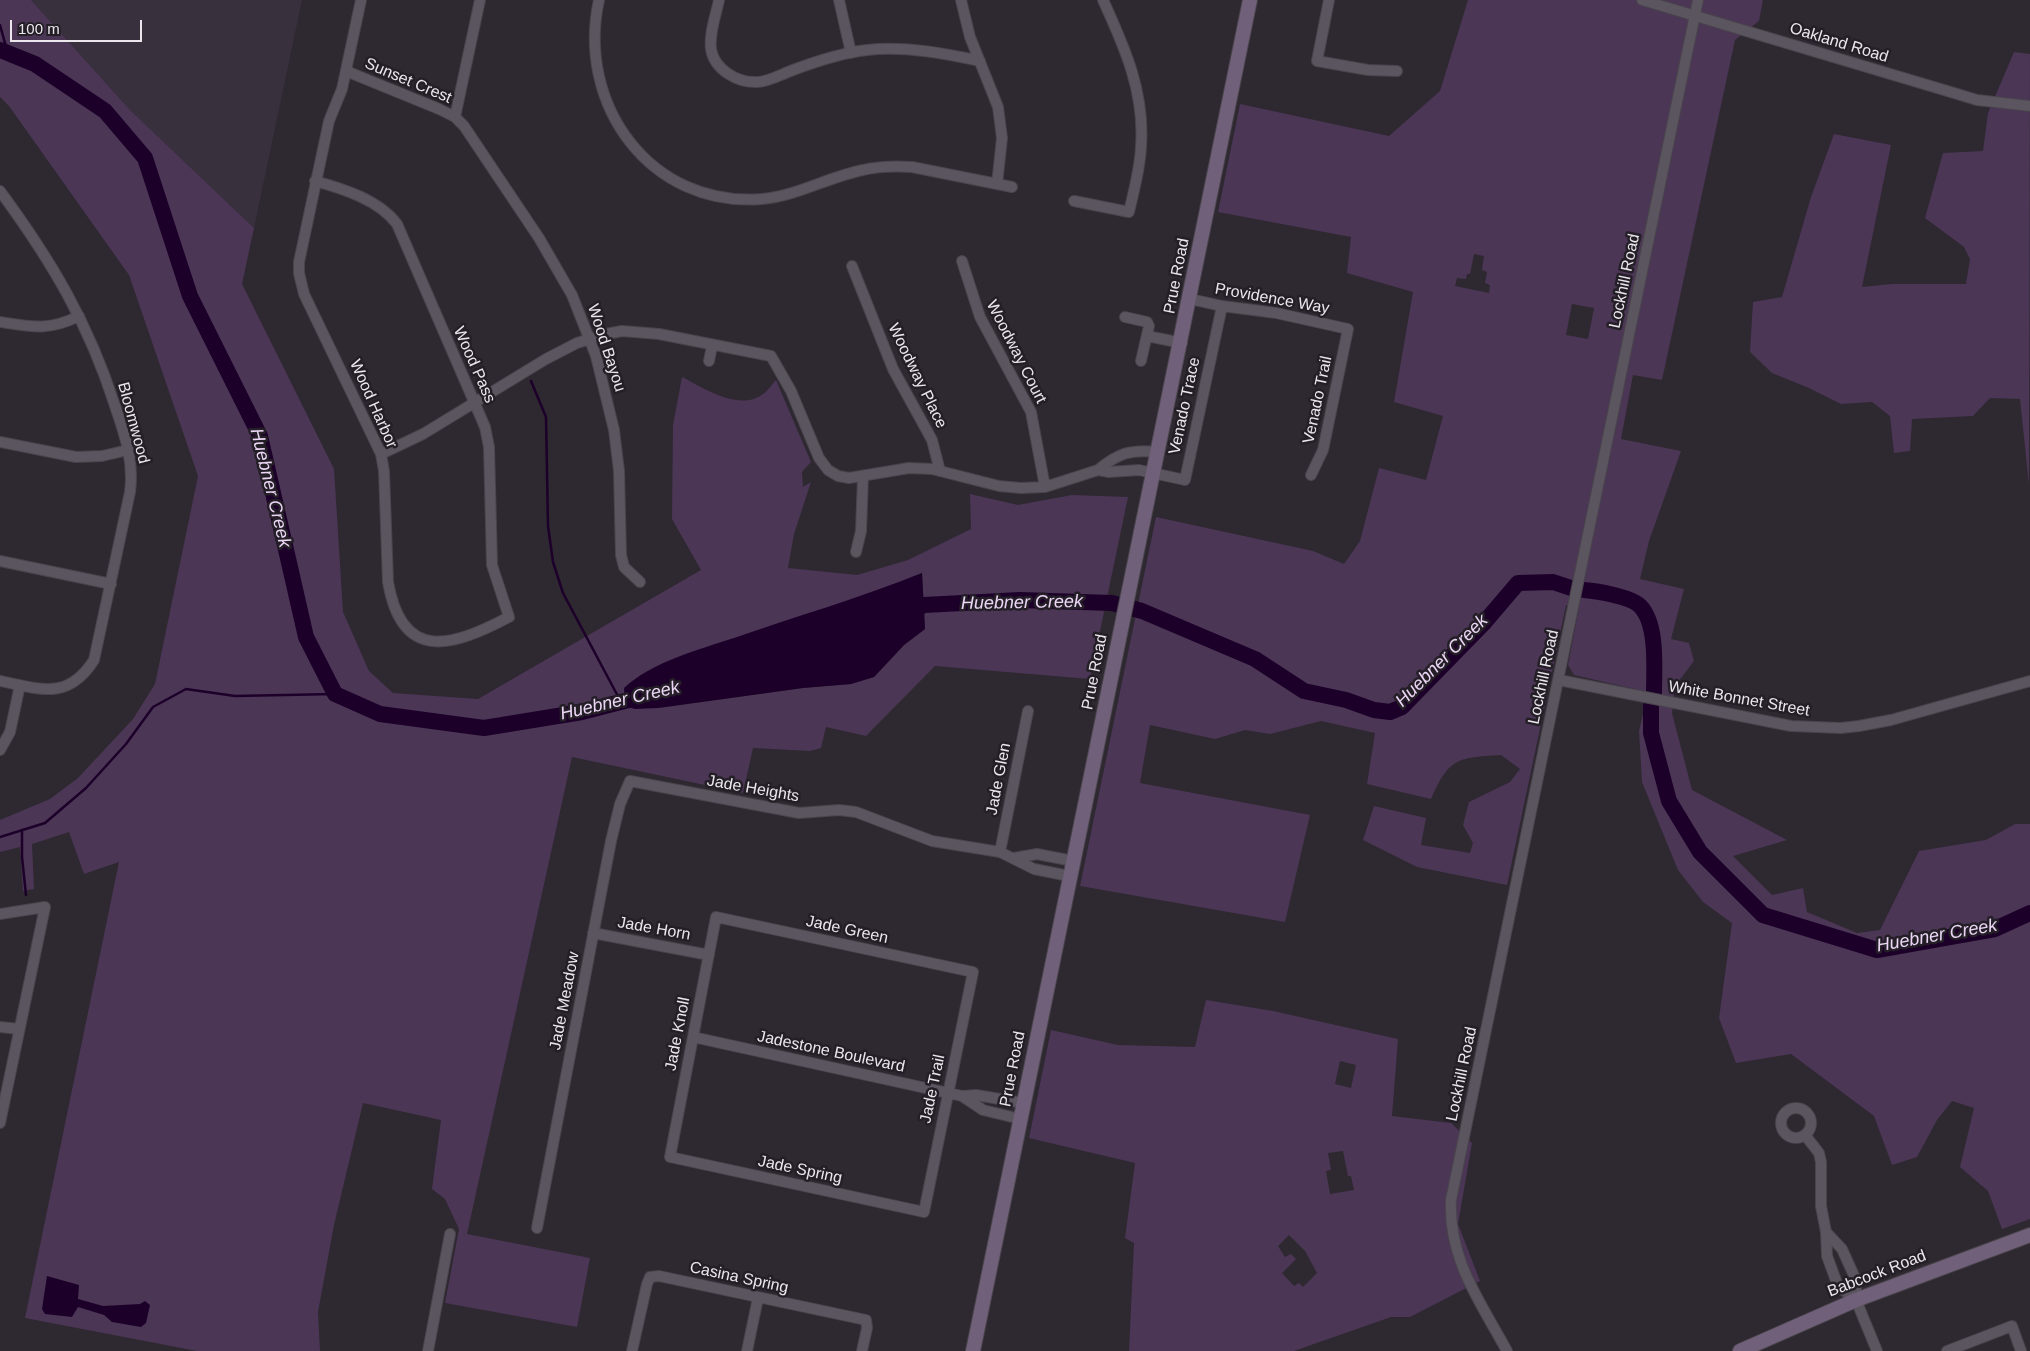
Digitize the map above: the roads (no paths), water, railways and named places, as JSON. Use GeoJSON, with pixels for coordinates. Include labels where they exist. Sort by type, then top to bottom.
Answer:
{"type":"FeatureCollection","features":[{"type":"Feature","properties":{"kind":"main road","name":"Prue Road"},"geometry":{"type":"LineString","coordinates":[[973,1351],[1069,876],[1182,343],[1250,0]]}},
{"type":"Feature","properties":{"kind":"main road","name":"Babcock Road"},"geometry":{"type":"LineString","coordinates":[[1740,1351],[1856,1300],[2030,1236]]}},
{"type":"Feature","properties":{"kind":"street","name":"Wood Harbor"},"geometry":{"type":"LineString","coordinates":[[361,0],[342,89],[329,121],[315,182],[299,262],[302,287],[381,454],[384,471],[388,582],[393,604],[405,628],[419,638],[438,641],[459,639],[509,617]]}},
{"type":"Feature","properties":{"kind":"street"},"geometry":{"type":"LineString","coordinates":[[455,117],[480,0]]}},
{"type":"Feature","properties":{"kind":"street"},"geometry":{"type":"LineString","coordinates":[[599,0],[594,50],[604,98],[619,127],[640,153],[665,174],[680,182],[726,197],[759,199],[792,194],[862,170],[896,166],[912,167],[1012,187]]}},
{"type":"Feature","properties":{"kind":"street"},"geometry":{"type":"LineString","coordinates":[[719,0],[711,50],[718,66],[732,76],[758,82],[839,54],[896,49],[925,50],[980,61]]}},
{"type":"Feature","properties":{"kind":"street"},"geometry":{"type":"LineString","coordinates":[[839,0],[851,53]]}},
{"type":"Feature","properties":{"kind":"street"},"geometry":{"type":"LineString","coordinates":[[961,0],[970,37],[994,92],[1001,122],[1002,154],[997,184]]}},
{"type":"Feature","properties":{"kind":"street"},"geometry":{"type":"LineString","coordinates":[[1074,201],[1129,212],[1141,149],[1140,105],[1131,62],[1103,0]]}},
{"type":"Feature","properties":{"kind":"street"},"geometry":{"type":"LineString","coordinates":[[1329,0],[1316,61],[1368,70],[1397,72]]}},
{"type":"Feature","properties":{"kind":"street","name":"Oakland Road"},"geometry":{"type":"LineString","coordinates":[[1642,0],[1962,96],[2030,106]]}},
{"type":"Feature","properties":{"kind":"street","name":"Lockhill Road"},"geometry":{"type":"LineString","coordinates":[[1507,1351],[1464,1273],[1452,1231],[1451,1200],[1698,0]]}},
{"type":"Feature","properties":{"kind":"street","name":"Sunset Crest"},"geometry":{"type":"LineString","coordinates":[[346,71],[439,108],[455,117],[477,142]]}},
{"type":"Feature","properties":{"kind":"street","name":"Wood Bayou"},"geometry":{"type":"LineString","coordinates":[[477,142],[539,238],[572,295],[590,338],[614,430],[618,470],[621,555],[624,567],[640,582]]}},
{"type":"Feature","properties":{"kind":"street","name":"Wood Pass"},"geometry":{"type":"LineString","coordinates":[[315,182],[347,192],[376,205],[398,224],[485,427],[489,448],[492,565],[509,617]]}},
{"type":"Feature","properties":{"kind":"street","name":"Bloomwood"},"geometry":{"type":"LineString","coordinates":[[0,191],[39,245],[79,316],[105,374],[128,450],[131,482],[97,650],[86,674],[73,684],[58,689],[35,689],[0,681]]}},
{"type":"Feature","properties":{"kind":"street","name":"Woodway Court"},"geometry":{"type":"LineString","coordinates":[[962,261],[980,317],[1031,412],[1045,487]]}},
{"type":"Feature","properties":{"kind":"street","name":"Woodway Place"},"geometry":{"type":"LineString","coordinates":[[852,266],[893,368],[932,440],[940,471]]}},
{"type":"Feature","properties":{"kind":"street","name":"Providence Way"},"geometry":{"type":"LineString","coordinates":[[1190,299],[1222,306],[1276,313],[1348,329]]}},
{"type":"Feature","properties":{"kind":"street","name":"Venado Trace"},"geometry":{"type":"LineString","coordinates":[[1153,473],[1185,480],[1222,306]]}},
{"type":"Feature","properties":{"kind":"street"},"geometry":{"type":"LineString","coordinates":[[0,322],[38,328],[54,326],[79,316]]}},
{"type":"Feature","properties":{"kind":"street"},"geometry":{"type":"LineString","coordinates":[[1125,318],[1147,322],[1149,326],[1141,362]]}},
{"type":"Feature","properties":{"kind":"street","name":"Venado Trail"},"geometry":{"type":"LineString","coordinates":[[1310,475],[1323,450],[1348,329]]}},
{"type":"Feature","properties":{"kind":"street"},"geometry":{"type":"LineString","coordinates":[[381,454],[405,444],[546,359],[590,338],[622,331],[659,334],[712,346],[771,356],[791,391],[819,458],[828,470],[838,476],[850,478],[909,468],[940,471],[999,486],[1021,488],[1045,487],[1098,470],[1118,454],[1142,451],[1158,452]]}},
{"type":"Feature","properties":{"kind":"street"},"geometry":{"type":"LineString","coordinates":[[1147,336],[1182,343]]}},
{"type":"Feature","properties":{"kind":"street"},"geometry":{"type":"LineString","coordinates":[[709,361],[712,346]]}},
{"type":"Feature","properties":{"kind":"street"},"geometry":{"type":"LineString","coordinates":[[0,442],[76,457],[102,456],[128,450]]}},
{"type":"Feature","properties":{"kind":"street"},"geometry":{"type":"LineString","coordinates":[[1124,454],[1125,470]]}},
{"type":"Feature","properties":{"kind":"street"},"geometry":{"type":"LineString","coordinates":[[1098,470],[1153,473]]}},
{"type":"Feature","properties":{"kind":"street"},"geometry":{"type":"LineString","coordinates":[[856,552],[861,530],[863,476]]}},
{"type":"Feature","properties":{"kind":"street"},"geometry":{"type":"LineString","coordinates":[[0,561],[111,584]]}},
{"type":"Feature","properties":{"kind":"street","name":"White Bonnet Street"},"geometry":{"type":"LineString","coordinates":[[1559,680],[1791,726],[1821,728],[1859,726],[1891,720],[2030,681]]}},
{"type":"Feature","properties":{"kind":"street"},"geometry":{"type":"LineString","coordinates":[[0,750],[10,732],[20,685]]}},
{"type":"Feature","properties":{"kind":"street","name":"Jade Glen"},"geometry":{"type":"LineString","coordinates":[[1000,852],[1028,711]]}},
{"type":"Feature","properties":{"kind":"street","name":"Jade Heights"},"geometry":{"type":"LineString","coordinates":[[630,781],[799,814],[839,810],[856,812],[932,841],[1000,852],[1014,858],[1024,866],[1069,876]]}},
{"type":"Feature","properties":{"kind":"street","name":"Jade Meadow"},"geometry":{"type":"LineString","coordinates":[[537,1228],[611,841],[620,804],[630,781]]}},
{"type":"Feature","properties":{"kind":"street"},"geometry":{"type":"LineString","coordinates":[[1014,858],[1028,854],[1073,860]]}},
{"type":"Feature","properties":{"kind":"street"},"geometry":{"type":"LineString","coordinates":[[1040,870],[1044,855]]}},
{"type":"Feature","properties":{"kind":"street"},"geometry":{"type":"LineString","coordinates":[[0,914],[44,907],[0,1123]]}},
{"type":"Feature","properties":{"kind":"street","name":"Jade Knoll"},"geometry":{"type":"LineString","coordinates":[[670,1157],[716,917]]}},
{"type":"Feature","properties":{"kind":"street","name":"Jade Green"},"geometry":{"type":"LineString","coordinates":[[716,917],[973,972]]}},
{"type":"Feature","properties":{"kind":"street","name":"Jade Horn"},"geometry":{"type":"LineString","coordinates":[[593,933],[709,954]]}},
{"type":"Feature","properties":{"kind":"street","name":"Jade Trail"},"geometry":{"type":"LineString","coordinates":[[924,1212],[973,972]]}},
{"type":"Feature","properties":{"kind":"street"},"geometry":{"type":"LineString","coordinates":[[0,1027],[19,1030]]}},
{"type":"Feature","properties":{"kind":"street","name":"Jadestone Boulevard"},"geometry":{"type":"LineString","coordinates":[[693,1037],[962,1096],[976,1094],[1024,1103]]}},
{"type":"Feature","properties":{"kind":"street","name":"Jadestone Boulevard"},"geometry":{"type":"LineString","coordinates":[[962,1096],[975,1106],[990,1112],[1020,1119]]}},
{"type":"Feature","properties":{"kind":"street"},"geometry":{"type":"LineString","coordinates":[[990,1112],[993,1097]]}},
{"type":"Feature","properties":{"kind":"street"},"geometry":{"type":"LineString","coordinates":[[1805,1135],[1819,1153],[1821,1162],[1821,1206],[1826,1232],[1827,1256],[1838,1286],[1856,1300]]}},
{"type":"Feature","properties":{"kind":"street","name":"Jade Spring"},"geometry":{"type":"LineString","coordinates":[[670,1157],[924,1212]]}},
{"type":"Feature","properties":{"kind":"street"},"geometry":{"type":"LineString","coordinates":[[1826,1232],[1842,1249],[1856,1280],[1856,1300],[1877,1351]]}},
{"type":"Feature","properties":{"kind":"street"},"geometry":{"type":"LineString","coordinates":[[428,1351],[450,1234]]}},
{"type":"Feature","properties":{"kind":"street"},"geometry":{"type":"LineString","coordinates":[[1830,1265],[1846,1258]]}},
{"type":"Feature","properties":{"kind":"street","name":"Casina Spring"},"geometry":{"type":"LineString","coordinates":[[632,1351],[650,1277],[659,1276],[866,1320],[867,1328],[862,1351]]}},
{"type":"Feature","properties":{"kind":"street"},"geometry":{"type":"LineString","coordinates":[[747,1351],[758,1298]]}},
{"type":"Feature","properties":{"kind":"street"},"geometry":{"type":"LineString","coordinates":[[1947,1351],[2012,1326],[2021,1351]]}},
{"type":"Feature","properties":{"kind":"waterway"},"geometry":{"type":"LineString","coordinates":[[0,25],[8,54]]}},
{"type":"Feature","properties":{"kind":"waterway","name":"Huebner Creek"},"geometry":{"type":"LineString","coordinates":[[0,50],[35,64],[105,111],[145,158],[190,296],[260,436],[306,637],[335,694],[380,714],[484,728],[582,712],[644,696]]}},
{"type":"Feature","properties":{"kind":"waterway"},"geometry":{"type":"LineString","coordinates":[[531,381],[546,417],[548,526],[553,562],[563,593],[621,702]]}},
{"type":"Feature","properties":{"kind":"waterway","name":"Huebner Creek"},"geometry":{"type":"LineString","coordinates":[[904,615],[924,605],[1020,600],[1112,603],[1142,611],[1255,659],[1304,691],[1346,700],[1374,710],[1390,712],[1402,707],[1483,624],[1518,583],[1553,582],[1571,588]]}},
{"type":"Feature","properties":{"kind":"waterway","name":"Huebner Creek"},"geometry":{"type":"LineString","coordinates":[[1584,590],[1605,593],[1630,600],[1640,606],[1646,614],[1650,624],[1654,647],[1654,693]]}},
{"type":"Feature","properties":{"kind":"waterway"},"geometry":{"type":"LineString","coordinates":[[0,837],[45,823],[86,788],[126,744],[153,707],[186,689],[235,696],[335,694]]}},
{"type":"Feature","properties":{"kind":"waterway","name":"Huebner Creek"},"geometry":{"type":"LineString","coordinates":[[1651,706],[1651,733],[1669,801],[1700,852],[1763,915],[1877,950],[1995,929],[2030,913]]}},
{"type":"Feature","properties":{"kind":"waterway"},"geometry":{"type":"LineString","coordinates":[[22,830],[22,857],[26,895]]}}]}
